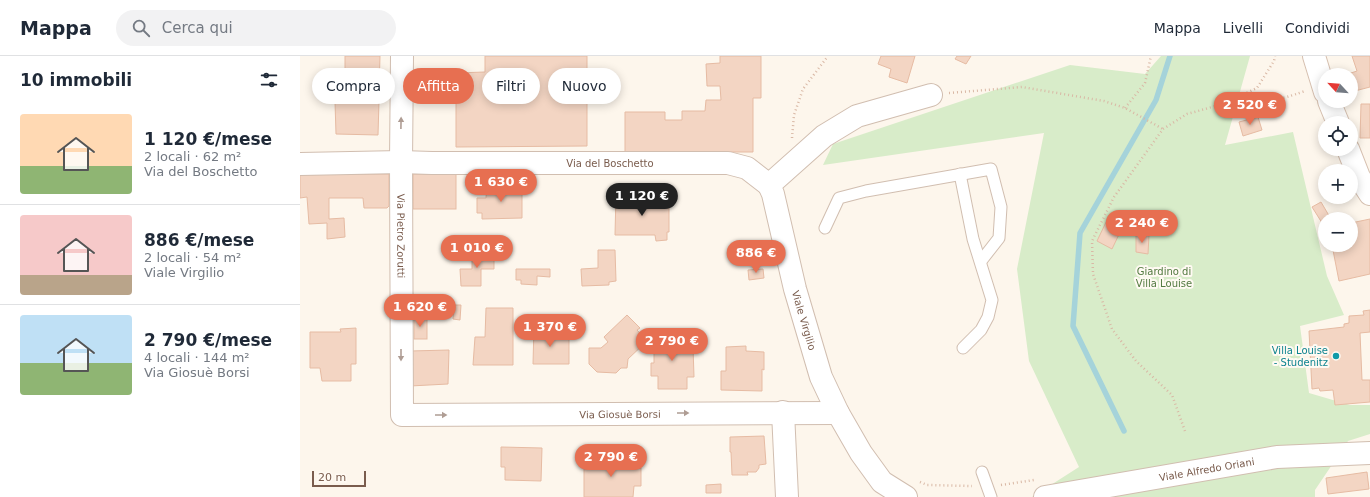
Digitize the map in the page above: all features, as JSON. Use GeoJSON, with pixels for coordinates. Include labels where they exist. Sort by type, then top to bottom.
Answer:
{"type":"FeatureCollection","features":[{"type":"Feature","properties":{"kind":"street","name":"Via Pietro Zorutti"},"geometry":{"type":"LineString","coordinates":[[402,56],[402,415]]}},
{"type":"Feature","properties":{"kind":"street"},"geometry":{"type":"LineString","coordinates":[[1314,56],[1318,69]]}},
{"type":"Feature","properties":{"kind":"street"},"geometry":{"type":"LineString","coordinates":[[769,185],[790,168],[824,136],[857,116],[931,95]]}},
{"type":"Feature","properties":{"kind":"street"},"geometry":{"type":"LineString","coordinates":[[1351,156],[1359,177],[1370,194]]}},
{"type":"Feature","properties":{"kind":"street","name":"Via del Boschetto"},"geometry":{"type":"LineString","coordinates":[[300,164],[401,162],[728,163],[747,168],[769,185]]}},
{"type":"Feature","properties":{"kind":"street","name":"Viale Virgilio"},"geometry":{"type":"LineString","coordinates":[[769,185],[773,194],[799,304],[822,377],[838,413],[860,453],[882,482],[911,488]]}},
{"type":"Feature","properties":{"kind":"street"},"geometry":{"type":"LineString","coordinates":[[783,412],[787,497]]}},
{"type":"Feature","properties":{"kind":"street","name":"Via Giosuè Borsi"},"geometry":{"type":"LineString","coordinates":[[402,415],[783,412],[838,413]]}},
{"type":"Feature","properties":{"kind":"street","name":"Viale Alfredo Oriani"},"geometry":{"type":"LineString","coordinates":[[1040,489],[1277,457],[1370,453]]}},
{"type":"Feature","properties":{"kind":"lane"},"geometry":{"type":"LineString","coordinates":[[825,228],[839,198],[866,191],[991,169],[1001,207],[999,238],[981,261]]}},
{"type":"Feature","properties":{"kind":"lane"},"geometry":{"type":"LineString","coordinates":[[960,174],[973,239],[992,300],[988,317],[981,330],[963,348]]}},
{"type":"Feature","properties":{"kind":"lane"},"geometry":{"type":"LineString","coordinates":[[982,472],[989,492]]}},
{"type":"Feature","properties":{"kind":"path"},"geometry":{"type":"LineString","coordinates":[[790,168],[794,115],[803,88],[828,56]]}},
{"type":"Feature","properties":{"kind":"path"},"geometry":{"type":"LineString","coordinates":[[1125,108],[1145,82],[1150,56]]}},
{"type":"Feature","properties":{"kind":"path"},"geometry":{"type":"LineString","coordinates":[[1185,432],[1172,395],[1136,361],[1112,329],[1093,274],[1092,241],[1114,197],[1163,129],[1187,114],[1223,104],[1257,88],[1274,61],[1275,56]]}},
{"type":"Feature","properties":{"kind":"path"},"geometry":{"type":"LineString","coordinates":[[931,95],[1022,87],[1104,101],[1125,108],[1163,129]]}},
{"type":"Feature","properties":{"kind":"path"},"geometry":{"type":"LineString","coordinates":[[1240,96],[1262,101],[1283,99]]}},
{"type":"Feature","properties":{"kind":"path"},"geometry":{"type":"LineString","coordinates":[[911,488],[926,486],[989,492],[1040,489]]}},
{"type":"Feature","properties":{"kind":"green space","name":"Giardino di Villa Louise"},"geometry":{"type":"Polygon","coordinates":[[[1161,56],[1250,56],[1225,145],[1293,132],[1318,238],[1318,252],[1321,252],[1327,276],[1344,315],[1300,326],[1309,393],[1350,405],[1370,405],[1370,434],[1348,441],[1315,490],[1315,497],[1032,497],[1079,467],[1029,361],[1017,269],[1044,133],[823,165],[833,144],[1070,65],[1145,74],[1161,56]]]}},
{"type":"Feature","properties":{"kind":"building"},"geometry":{"type":"Polygon","coordinates":[[[345,56],[380,56],[380,68],[345,68],[345,56]]]}},
{"type":"Feature","properties":{"kind":"building"},"geometry":{"type":"Polygon","coordinates":[[[485,56],[587,56],[587,68],[548,68],[548,104],[587,104],[587,146],[456,147],[456,104],[474,104],[474,72],[482,72],[482,104],[540,104],[540,68],[485,68],[485,56]]]}},
{"type":"Feature","properties":{"kind":"building"},"geometry":{"type":"Polygon","coordinates":[[[720,56],[761,56],[761,98],[753,98],[753,152],[625,152],[625,112],[665,112],[665,120],[682,120],[682,111],[705,111],[706,100],[721,100],[720,86],[707,86],[706,64],[720,63],[720,56]]]}},
{"type":"Feature","properties":{"kind":"building"},"geometry":{"type":"Polygon","coordinates":[[[881,56],[915,56],[907,83],[889,77],[891,69],[878,64],[881,56]]]}},
{"type":"Feature","properties":{"kind":"building"},"geometry":{"type":"Polygon","coordinates":[[[957,56],[971,56],[966,64],[955,59],[957,56]]]}},
{"type":"Feature","properties":{"kind":"building"},"geometry":{"type":"Polygon","coordinates":[[[1352,56],[1370,56],[1370,87],[1358,90],[1358,68],[1356,68],[1352,56]]]}},
{"type":"Feature","properties":{"kind":"building"},"geometry":{"type":"Polygon","coordinates":[[[335,104],[379,104],[378,135],[336,134],[335,104]]]}},
{"type":"Feature","properties":{"kind":"building"},"geometry":{"type":"Polygon","coordinates":[[[1361,104],[1370,104],[1370,138],[1360,138],[1361,104]]]}},
{"type":"Feature","properties":{"kind":"building"},"geometry":{"type":"Polygon","coordinates":[[[1258,117],[1262,130],[1243,136],[1239,122],[1258,117]]]}},
{"type":"Feature","properties":{"kind":"building"},"geometry":{"type":"Polygon","coordinates":[[[300,172],[326,174],[389,174],[389,206],[387,208],[364,208],[363,198],[329,198],[329,219],[344,218],[345,237],[327,239],[327,223],[309,224],[307,197],[300,198],[300,172]]]}},
{"type":"Feature","properties":{"kind":"building"},"geometry":{"type":"Polygon","coordinates":[[[413,174],[456,174],[456,209],[413,209],[413,174]]]}},
{"type":"Feature","properties":{"kind":"building"},"geometry":{"type":"Polygon","coordinates":[[[487,184],[505,184],[505,190],[522,190],[522,218],[482,219],[482,213],[477,213],[477,198],[486,198],[487,184]]]}},
{"type":"Feature","properties":{"kind":"building"},"geometry":{"type":"Polygon","coordinates":[[[616,194],[637,194],[638,200],[669,200],[669,232],[667,232],[667,240],[656,241],[655,235],[615,235],[616,194]]]}},
{"type":"Feature","properties":{"kind":"building"},"geometry":{"type":"Polygon","coordinates":[[[1318,204],[1322,204],[1327,212],[1318,212],[1318,216],[1312,207],[1318,204]]]}},
{"type":"Feature","properties":{"kind":"building"},"geometry":{"type":"Polygon","coordinates":[[[1108,218],[1123,226],[1112,249],[1097,241],[1108,218]]]}},
{"type":"Feature","properties":{"kind":"building"},"geometry":{"type":"Polygon","coordinates":[[[1370,219],[1370,274],[1339,281],[1333,252],[1358,252],[1358,222],[1370,219]]]}},
{"type":"Feature","properties":{"kind":"building"},"geometry":{"type":"Polygon","coordinates":[[[1136,234],[1149,235],[1148,254],[1136,252],[1136,234]]]}},
{"type":"Feature","properties":{"kind":"building"},"geometry":{"type":"Polygon","coordinates":[[[598,250],[615,250],[616,281],[609,282],[609,285],[582,286],[581,269],[598,268],[598,250]]]}},
{"type":"Feature","properties":{"kind":"building"},"geometry":{"type":"Polygon","coordinates":[[[472,252],[494,252],[494,269],[481,269],[481,286],[461,286],[460,269],[472,269],[472,252]]]}},
{"type":"Feature","properties":{"kind":"building"},"geometry":{"type":"Polygon","coordinates":[[[516,269],[550,269],[550,277],[537,276],[537,285],[521,284],[521,280],[516,280],[516,269]]]}},
{"type":"Feature","properties":{"kind":"building"},"geometry":{"type":"Polygon","coordinates":[[[763,269],[764,278],[749,280],[748,270],[763,269]]]}},
{"type":"Feature","properties":{"kind":"building"},"geometry":{"type":"Polygon","coordinates":[[[454,305],[461,305],[460,320],[453,319],[454,305]]]}},
{"type":"Feature","properties":{"kind":"building"},"geometry":{"type":"Polygon","coordinates":[[[486,308],[513,308],[513,365],[473,365],[475,337],[485,337],[486,308]]]}},
{"type":"Feature","properties":{"kind":"building","name":"Villa Louise - Studenitz"},"geometry":{"type":"Polygon","coordinates":[[[1370,310],[1370,332],[1360,333],[1362,380],[1370,380],[1370,402],[1335,405],[1333,390],[1320,391],[1319,388],[1312,389],[1309,331],[1344,327],[1344,324],[1349,323],[1349,316],[1364,315],[1363,311],[1370,310]]]}},
{"type":"Feature","properties":{"kind":"building"},"geometry":{"type":"Polygon","coordinates":[[[627,315],[640,328],[637,330],[647,341],[628,359],[627,368],[621,368],[616,373],[597,372],[589,364],[589,348],[601,348],[608,342],[604,337],[627,315]]]}},
{"type":"Feature","properties":{"kind":"building"},"geometry":{"type":"Polygon","coordinates":[[[414,318],[427,318],[427,339],[414,339],[414,318]]]}},
{"type":"Feature","properties":{"kind":"building"},"geometry":{"type":"Polygon","coordinates":[[[534,326],[546,326],[546,328],[550,328],[550,337],[569,337],[569,364],[533,364],[534,326]]]}},
{"type":"Feature","properties":{"kind":"building"},"geometry":{"type":"Polygon","coordinates":[[[356,328],[356,364],[351,364],[351,381],[322,381],[320,368],[310,368],[310,332],[341,332],[340,329],[356,328]]]}},
{"type":"Feature","properties":{"kind":"building"},"geometry":{"type":"Polygon","coordinates":[[[658,330],[677,331],[678,342],[676,342],[676,346],[693,347],[694,377],[687,377],[687,389],[658,389],[658,376],[651,376],[651,363],[654,363],[654,346],[658,346],[658,330]]]}},
{"type":"Feature","properties":{"kind":"building"},"geometry":{"type":"Polygon","coordinates":[[[746,346],[746,351],[764,352],[762,391],[721,390],[721,371],[726,371],[726,347],[746,346]]]}},
{"type":"Feature","properties":{"kind":"building"},"geometry":{"type":"Polygon","coordinates":[[[449,350],[448,384],[410,386],[410,351],[449,350]]]}},
{"type":"Feature","properties":{"kind":"building"},"geometry":{"type":"Polygon","coordinates":[[[764,436],[766,464],[759,465],[756,472],[747,472],[748,475],[732,475],[730,437],[764,436]]]}},
{"type":"Feature","properties":{"kind":"building"},"geometry":{"type":"Polygon","coordinates":[[[501,447],[542,448],[541,481],[505,480],[505,467],[501,467],[501,447]]]}},
{"type":"Feature","properties":{"kind":"building"},"geometry":{"type":"Polygon","coordinates":[[[584,460],[638,460],[638,468],[641,468],[641,486],[634,486],[633,497],[584,497],[584,460]]]}},
{"type":"Feature","properties":{"kind":"building"},"geometry":{"type":"Polygon","coordinates":[[[1367,472],[1369,489],[1328,494],[1326,478],[1367,472]]]}},
{"type":"Feature","properties":{"kind":"building"},"geometry":{"type":"Polygon","coordinates":[[[721,484],[721,493],[706,493],[706,485],[721,484]]]}},
{"type":"Feature","properties":{"kind":"waterway"},"geometry":{"type":"LineString","coordinates":[[1124,431],[1073,326],[1080,233],[1156,100],[1170,56]]}},
{"type":"Feature","properties":{"kind":"place","name":"Villa Louise - Studenitz"},"geometry":{"type":"Point","coordinates":[1336,356]}}]}
